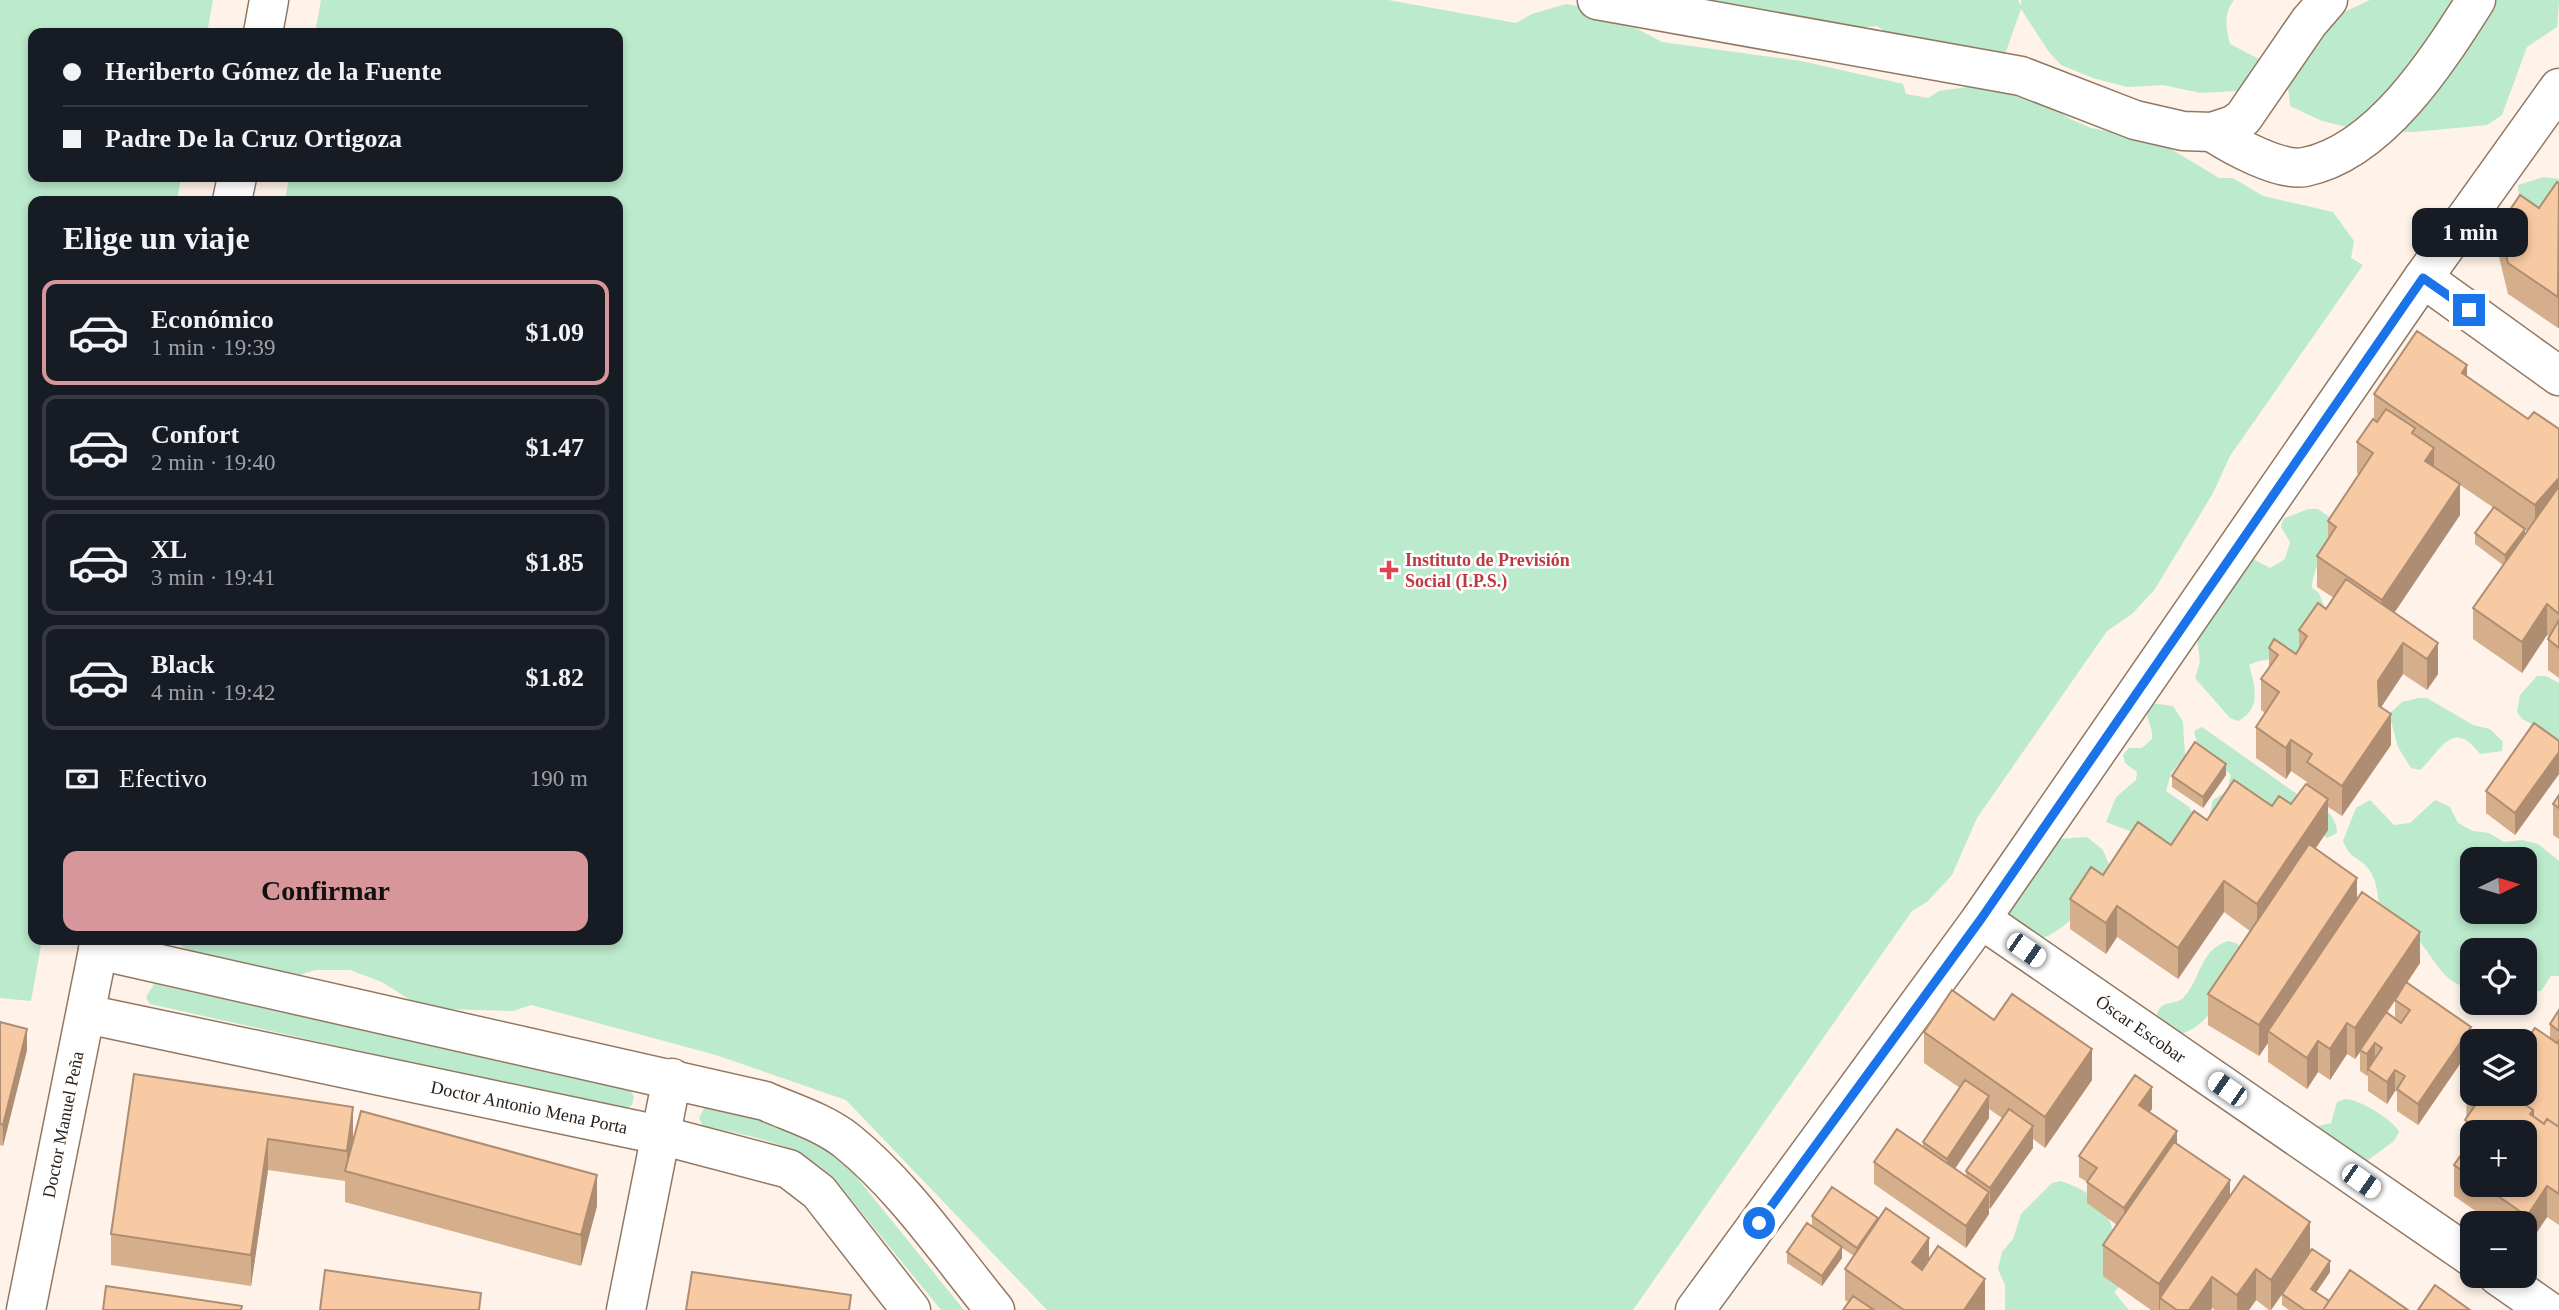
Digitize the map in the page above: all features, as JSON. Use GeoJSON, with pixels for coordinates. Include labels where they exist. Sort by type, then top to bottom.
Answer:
{"type":"FeatureCollection","features":[{"type":"Feature","properties":{"kind":"street"},"geometry":{"type":"LineString","coordinates":[[264,28],[269,0]]}},
{"type":"Feature","properties":{"kind":"street"},"geometry":{"type":"LineString","coordinates":[[1597,0],[2021,76],[2135,120],[2183,131],[2211,132],[2233,125],[2243,118],[2308,22],[2328,0]]}},
{"type":"Feature","properties":{"kind":"street"},"geometry":{"type":"LineString","coordinates":[[2211,132],[2248,155],[2303,168],[2355,146],[2427,76],[2476,0]]}},
{"type":"Feature","properties":{"kind":"street"},"geometry":{"type":"LineString","coordinates":[[1695,1310],[1981,919],[2423,278],[2559,88]]}},
{"type":"Feature","properties":{"kind":"street"},"geometry":{"type":"LineString","coordinates":[[2423,278],[2559,376]]}},
{"type":"Feature","properties":{"kind":"street","name":"Óscar Escobar"},"geometry":{"type":"LineString","coordinates":[[1981,919],[2460,1249]]}},
{"type":"Feature","properties":{"kind":"street"},"geometry":{"type":"LineString","coordinates":[[99,945],[765,1101],[816,1123],[846,1140],[907,1203],[995,1310]]}},
{"type":"Feature","properties":{"kind":"street","name":"Doctor Manuel Peña"},"geometry":{"type":"LineString","coordinates":[[26,1310],[99,945]]}},
{"type":"Feature","properties":{"kind":"street","name":"Doctor Antonio Mena Porta"},"geometry":{"type":"LineString","coordinates":[[86,1014],[660,1135],[789,1169],[819,1192],[911,1310]]}},
{"type":"Feature","properties":{"kind":"street"},"geometry":{"type":"LineString","coordinates":[[626,1310],[672,1078]]}},
{"type":"Feature","properties":{"kind":"street"},"geometry":{"type":"LineString","coordinates":[[2516,1288],[2549,1310],[2559,1298]]}},
{"type":"Feature","properties":{"kind":"green space"},"geometry":{"type":"Polygon","coordinates":[[[0,0],[213,0],[208,28],[28,28],[28,182],[180,182],[178,196],[28,196],[28,945],[41,945],[31,1001],[0,998],[0,0]]]}},
{"type":"Feature","properties":{"kind":"green space","name":"Instituto de Previsión Social (I.P.S.)"},"geometry":{"type":"Polygon","coordinates":[[[321,0],[1388,0],[1516,23],[1532,14],[1566,4],[1601,10],[1662,42],[1801,61],[1903,84],[1906,94],[1928,98],[1939,91],[1975,86],[2037,97],[2070,119],[2091,128],[2156,140],[2219,178],[2233,178],[2263,196],[2333,212],[2354,241],[2351,258],[2363,265],[2230,456],[2213,493],[2155,589],[2132,614],[2107,631],[1977,818],[1952,875],[1927,902],[1912,911],[1633,1310],[1047,1310],[846,1100],[716,1055],[531,1005],[513,1011],[445,1009],[412,1001],[382,982],[350,970],[315,970],[284,980],[215,971],[181,945],[623,945],[623,196],[286,196],[288,182],[623,182],[623,28],[316,28],[321,0]]]}},
{"type":"Feature","properties":{"kind":"green space"},"geometry":{"type":"Polygon","coordinates":[[[1645,0],[2018,0],[2021,6],[2021,0],[2234,0],[2227,16],[2230,44],[2261,60],[2252,90],[2200,93],[2163,85],[2127,87],[2093,78],[2061,65],[2049,52],[2021,9],[2004,57],[1921,56],[1877,26],[1823,31],[1645,0]]]}},
{"type":"Feature","properties":{"kind":"green space"},"geometry":{"type":"Polygon","coordinates":[[[2370,0],[2559,0],[2557,27],[2527,47],[2502,115],[2487,125],[2414,132],[2359,130],[2322,121],[2290,106],[2290,71],[2342,13],[2370,0]]]}},
{"type":"Feature","properties":{"kind":"green space"},"geometry":{"type":"Polygon","coordinates":[[[2544,177],[2559,179],[2559,226],[2526,204],[2519,192],[2518,185],[2544,177]]]}},
{"type":"Feature","properties":{"kind":"green space"},"geometry":{"type":"Polygon","coordinates":[[[2308,509],[2318,509],[2332,519],[2334,528],[2312,583],[2312,588],[2319,593],[2325,609],[2299,656],[2249,665],[2254,704],[2246,716],[2238,721],[2230,718],[2195,678],[2200,662],[2196,630],[2247,556],[2270,568],[2285,559],[2290,542],[2281,527],[2283,519],[2308,509]]]}},
{"type":"Feature","properties":{"kind":"green space"},"geometry":{"type":"Polygon","coordinates":[[[2537,676],[2546,676],[2559,683],[2559,760],[2534,725],[2522,719],[2517,712],[2520,695],[2537,676]]]}},
{"type":"Feature","properties":{"kind":"green space"},"geometry":{"type":"Polygon","coordinates":[[[2427,698],[2473,725],[2490,729],[2503,742],[2502,751],[2480,754],[2462,738],[2454,738],[2447,741],[2420,770],[2411,768],[2398,747],[2389,714],[2402,702],[2427,698]]]}},
{"type":"Feature","properties":{"kind":"green space"},"geometry":{"type":"Polygon","coordinates":[[[2151,703],[2173,706],[2183,722],[2185,756],[2171,773],[2166,791],[2189,807],[2194,815],[2173,855],[2132,832],[2106,822],[2116,797],[2136,780],[2137,772],[2125,763],[2123,755],[2129,748],[2142,748],[2152,739],[2147,717],[2151,703]]]}},
{"type":"Feature","properties":{"kind":"green space"},"geometry":{"type":"Polygon","coordinates":[[[2202,727],[2297,794],[2324,808],[2333,819],[2337,833],[2327,838],[2314,826],[2217,821],[2209,817],[2213,800],[2227,791],[2231,775],[2198,747],[2194,731],[2202,727]]]}},
{"type":"Feature","properties":{"kind":"green space"},"geometry":{"type":"Polygon","coordinates":[[[2370,800],[2394,825],[2410,823],[2435,800],[2450,807],[2458,823],[2473,831],[2489,833],[2504,842],[2522,840],[2538,844],[2559,861],[2559,976],[2551,976],[2541,991],[2537,991],[2537,938],[2460,938],[2460,985],[2451,980],[2409,931],[2380,914],[2373,875],[2350,854],[2343,841],[2356,808],[2370,800]]]}},
{"type":"Feature","properties":{"kind":"green space"},"geometry":{"type":"Polygon","coordinates":[[[2087,837],[2103,850],[2112,872],[2068,922],[2047,936],[2036,939],[2011,921],[2008,912],[2057,839],[2087,837]]]}},
{"type":"Feature","properties":{"kind":"green space"},"geometry":{"type":"Polygon","coordinates":[[[2229,941],[2238,944],[2242,951],[2224,991],[2200,1024],[2174,1036],[2157,1019],[2160,1008],[2184,997],[2206,957],[2219,945],[2229,941]]]}},
{"type":"Feature","properties":{"kind":"green space"},"geometry":{"type":"Polygon","coordinates":[[[154,984],[629,1088],[634,1097],[632,1105],[624,1110],[150,1004],[146,997],[154,984]]]}},
{"type":"Feature","properties":{"kind":"green space"},"geometry":{"type":"Polygon","coordinates":[[[2345,1099],[2375,1111],[2399,1132],[2394,1141],[2364,1163],[2314,1127],[2331,1123],[2337,1102],[2345,1099]]]}},
{"type":"Feature","properties":{"kind":"green space"},"geometry":{"type":"Polygon","coordinates":[[[705,1106],[770,1120],[826,1149],[846,1164],[964,1310],[941,1310],[831,1175],[785,1147],[755,1137],[703,1126],[699,1118],[705,1106]]]}},
{"type":"Feature","properties":{"kind":"green space"},"geometry":{"type":"Polygon","coordinates":[[[2061,1181],[2093,1198],[2110,1221],[2121,1285],[2114,1292],[2129,1310],[2005,1310],[2005,1285],[1998,1269],[2002,1252],[2013,1239],[2021,1214],[2052,1183],[2061,1181]]]}},
{"type":"Feature","properties":{"kind":"building"},"geometry":{"type":"Polygon","coordinates":[[[2557,182],[2558,297],[2508,263],[2499,226],[2520,195],[2539,208],[2557,182]]]}},
{"type":"Feature","properties":{"kind":"building"},"geometry":{"type":"Polygon","coordinates":[[[2417,331],[2467,365],[2462,373],[2528,419],[2534,412],[2559,429],[2559,478],[2535,505],[2374,394],[2417,331]]]}},
{"type":"Feature","properties":{"kind":"building"},"geometry":{"type":"Polygon","coordinates":[[[2386,409],[2415,428],[2412,433],[2434,448],[2425,461],[2460,484],[2382,600],[2317,556],[2336,527],[2328,521],[2373,453],[2357,442],[2373,419],[2377,422],[2386,409]]]}},
{"type":"Feature","properties":{"kind":"building"},"geometry":{"type":"Polygon","coordinates":[[[2559,486],[2559,614],[2547,604],[2522,642],[2473,608],[2559,486]]]}},
{"type":"Feature","properties":{"kind":"building"},"geometry":{"type":"Polygon","coordinates":[[[2494,507],[2525,529],[2505,555],[2475,533],[2494,507]]]}},
{"type":"Feature","properties":{"kind":"building"},"geometry":{"type":"Polygon","coordinates":[[[2346,579],[2438,643],[2427,659],[2403,643],[2378,681],[2379,706],[2391,714],[2342,786],[2307,762],[2312,754],[2291,740],[2286,748],[2256,727],[2279,692],[2261,679],[2278,655],[2269,648],[2274,639],[2296,654],[2307,636],[2299,630],[2318,603],[2326,609],[2346,579]]]}},
{"type":"Feature","properties":{"kind":"building"},"geometry":{"type":"Polygon","coordinates":[[[2559,620],[2559,648],[2548,639],[2559,620]]]}},
{"type":"Feature","properties":{"kind":"building"},"geometry":{"type":"Polygon","coordinates":[[[2534,723],[2559,741],[2559,752],[2515,813],[2486,791],[2534,723]]]}},
{"type":"Feature","properties":{"kind":"building"},"geometry":{"type":"Polygon","coordinates":[[[2195,742],[2226,764],[2203,797],[2172,776],[2195,742]]]}},
{"type":"Feature","properties":{"kind":"building"},"geometry":{"type":"Polygon","coordinates":[[[2234,780],[2272,806],[2279,796],[2291,804],[2306,784],[2328,799],[2257,904],[2224,881],[2178,948],[2117,906],[2106,923],[2070,899],[2091,867],[2103,875],[2138,822],[2171,845],[2194,811],[2207,820],[2234,780]]]}},
{"type":"Feature","properties":{"kind":"building"},"geometry":{"type":"Polygon","coordinates":[[[2559,795],[2559,808],[2553,804],[2559,795]]]}},
{"type":"Feature","properties":{"kind":"building"},"geometry":{"type":"Polygon","coordinates":[[[2309,844],[2357,878],[2259,1025],[2208,994],[2309,844]]]}},
{"type":"Feature","properties":{"kind":"building"},"geometry":{"type":"Polygon","coordinates":[[[2362,892],[2420,932],[2355,1028],[2347,1023],[2330,1049],[2318,1041],[2307,1058],[2268,1031],[2362,892]]]}},
{"type":"Feature","properties":{"kind":"building"},"geometry":{"type":"Polygon","coordinates":[[[2406,982],[2471,1027],[2460,1029],[2460,1043],[2418,1104],[2397,1089],[2405,1076],[2395,1070],[2387,1082],[2368,1069],[2382,1048],[2375,1043],[2367,1054],[2360,1050],[2386,1012],[2401,1023],[2410,1010],[2395,1000],[2406,982]]]}},
{"type":"Feature","properties":{"kind":"building"},"geometry":{"type":"Polygon","coordinates":[[[1952,990],[1994,1020],[2012,994],[2092,1049],[2045,1117],[1924,1032],[1952,990]]]}},
{"type":"Feature","properties":{"kind":"building"},"geometry":{"type":"Polygon","coordinates":[[[2559,1010],[2559,1031],[2550,1024],[2559,1010]]]}},
{"type":"Feature","properties":{"kind":"building"},"geometry":{"type":"Polygon","coordinates":[[[0,1022],[27,1029],[3,1125],[0,1124],[0,1022]]]}},
{"type":"Feature","properties":{"kind":"building"},"geometry":{"type":"Polygon","coordinates":[[[2537,1029],[2557,1043],[2559,1040],[2559,1127],[2547,1119],[2544,1124],[2533,1116],[2533,1110],[2527,1106],[2537,1106],[2537,1029]]]}},
{"type":"Feature","properties":{"kind":"building"},"geometry":{"type":"Polygon","coordinates":[[[134,1074],[353,1107],[347,1151],[268,1139],[251,1255],[111,1234],[134,1074]]]}},
{"type":"Feature","properties":{"kind":"building"},"geometry":{"type":"Polygon","coordinates":[[[2135,1075],[2152,1087],[2139,1105],[2177,1131],[2124,1208],[2087,1182],[2097,1168],[2079,1156],[2135,1075]]]}},
{"type":"Feature","properties":{"kind":"building"},"geometry":{"type":"Polygon","coordinates":[[[1965,1080],[1989,1096],[1947,1159],[1923,1142],[1965,1080]]]}},
{"type":"Feature","properties":{"kind":"building"},"geometry":{"type":"Polygon","coordinates":[[[2475,1106],[2527,1106],[2533,1110],[2530,1114],[2544,1124],[2547,1119],[2559,1127],[2559,1194],[2547,1186],[2530,1211],[2520,1211],[2499,1197],[2537,1197],[2537,1120],[2465,1120],[2475,1106]]]}},
{"type":"Feature","properties":{"kind":"building"},"geometry":{"type":"Polygon","coordinates":[[[2009,1109],[2033,1126],[1990,1188],[1966,1171],[2009,1109]]]}},
{"type":"Feature","properties":{"kind":"building"},"geometry":{"type":"Polygon","coordinates":[[[361,1111],[597,1175],[581,1235],[345,1171],[361,1111]]]}},
{"type":"Feature","properties":{"kind":"building"},"geometry":{"type":"Polygon","coordinates":[[[1897,1129],[1989,1192],[1966,1226],[1874,1162],[1897,1129]]]}},
{"type":"Feature","properties":{"kind":"building"},"geometry":{"type":"Polygon","coordinates":[[[2174,1142],[2230,1180],[2159,1284],[2103,1245],[2174,1142]]]}},
{"type":"Feature","properties":{"kind":"building"},"geometry":{"type":"Polygon","coordinates":[[[2460,1156],[2460,1169],[2454,1165],[2460,1156]]]}},
{"type":"Feature","properties":{"kind":"building"},"geometry":{"type":"Polygon","coordinates":[[[2244,1176],[2310,1222],[2271,1280],[2256,1269],[2237,1295],[2212,1277],[2189,1310],[2177,1310],[2160,1298],[2244,1176]]]}},
{"type":"Feature","properties":{"kind":"building"},"geometry":{"type":"Polygon","coordinates":[[[1832,1187],[1878,1218],[1857,1248],[1812,1216],[1832,1187]]]}},
{"type":"Feature","properties":{"kind":"building"},"geometry":{"type":"Polygon","coordinates":[[[1886,1208],[1929,1238],[1912,1262],[1922,1270],[1938,1246],[1985,1279],[1964,1310],[1904,1310],[1845,1269],[1886,1208]]]}},
{"type":"Feature","properties":{"kind":"building"},"geometry":{"type":"Polygon","coordinates":[[[1807,1223],[1842,1247],[1822,1276],[1787,1252],[1807,1223]]]}},
{"type":"Feature","properties":{"kind":"building"},"geometry":{"type":"Polygon","coordinates":[[[2312,1249],[2330,1261],[2311,1289],[2329,1301],[2323,1310],[2305,1310],[2282,1294],[2312,1249]]]}},
{"type":"Feature","properties":{"kind":"building"},"geometry":{"type":"Polygon","coordinates":[[[325,1270],[481,1293],[479,1310],[320,1310],[325,1270]]]}},
{"type":"Feature","properties":{"kind":"building"},"geometry":{"type":"Polygon","coordinates":[[[2350,1270],[2408,1310],[2323,1310],[2350,1270]]]}},
{"type":"Feature","properties":{"kind":"building"},"geometry":{"type":"Polygon","coordinates":[[[692,1272],[851,1295],[849,1310],[686,1310],[692,1272]]]}},
{"type":"Feature","properties":{"kind":"building"},"geometry":{"type":"Polygon","coordinates":[[[2435,1285],[2470,1310],[2418,1310],[2435,1285]]]}},
{"type":"Feature","properties":{"kind":"building"},"geometry":{"type":"Polygon","coordinates":[[[106,1286],[242,1306],[241,1310],[103,1310],[106,1286]]]}},
{"type":"Feature","properties":{"kind":"building"},"geometry":{"type":"Polygon","coordinates":[[[1853,1296],[1874,1310],[1843,1310],[1853,1296]]]}},
{"type":"Feature","properties":{"kind":"place","name":"Instituto de Previsión Social (I.P.S.)"},"geometry":{"type":"Point","coordinates":[1389,570]}},
{"type":"Feature","properties":{"kind":"route"},"geometry":{"type":"LineString","coordinates":[[1759,1223],[1981,919],[2423,278],[2469,310]]}}]}
